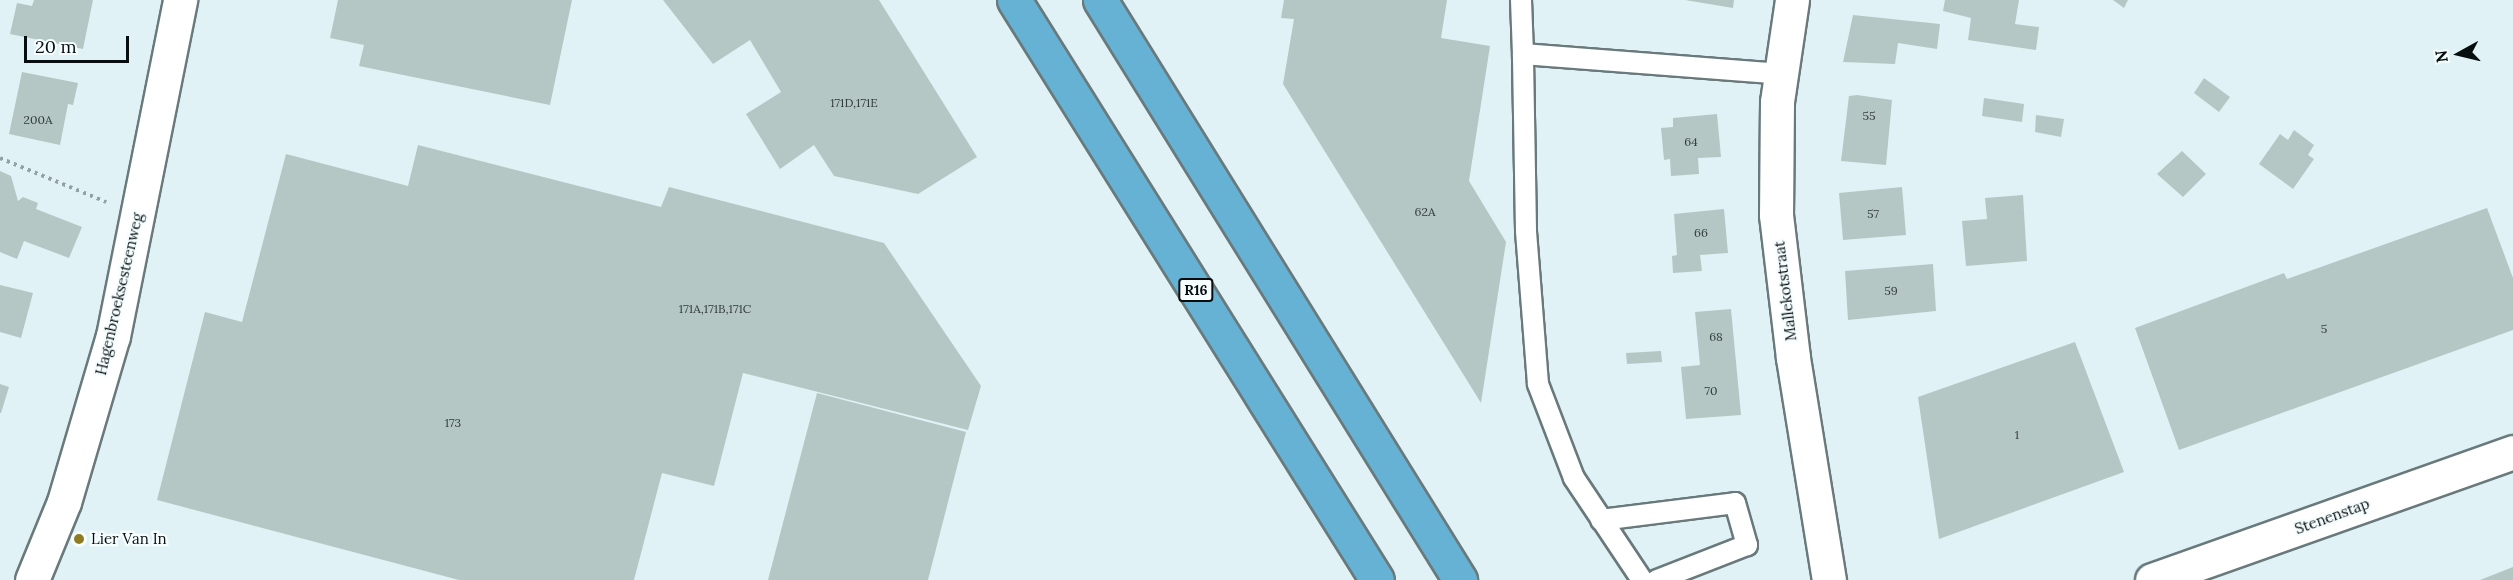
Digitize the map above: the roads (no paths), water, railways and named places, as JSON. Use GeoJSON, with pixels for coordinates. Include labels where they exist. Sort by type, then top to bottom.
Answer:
{"type":"FeatureCollection","features":[{"type":"Feature","properties":{"kind":"highway","name":"R16"},"geometry":{"type":"LineString","coordinates":[[1014,0],[1377,580]]}},
{"type":"Feature","properties":{"kind":"highway"},"geometry":{"type":"LineString","coordinates":[[1100,0],[1460,580]]}},
{"type":"Feature","properties":{"kind":"street","name":"Hagenbroeksesteenweg"},"geometry":{"type":"LineString","coordinates":[[32,580],[64,502],[113,336],[180,0]]}},
{"type":"Feature","properties":{"kind":"street","name":"Mallekotstraat"},"geometry":{"type":"LineString","coordinates":[[1792,0],[1781,74],[1776,215],[1793,358],[1830,580]]}},
{"type":"Feature","properties":{"kind":"street","name":"Stenenstap"},"geometry":{"type":"LineString","coordinates":[[2152,580],[2513,452]]}},
{"type":"Feature","properties":{"kind":"lane"},"geometry":{"type":"LineString","coordinates":[[1521,0],[1526,230],[1538,384],[1574,478],[1642,580]]}},
{"type":"Feature","properties":{"kind":"lane"},"geometry":{"type":"LineString","coordinates":[[1523,54],[1781,74]]}},
{"type":"Feature","properties":{"kind":"lane"},"geometry":{"type":"LineString","coordinates":[[1601,520],[1735,503],[1747,545],[1657,580]]}},
{"type":"Feature","properties":{"kind":"place","name":"Lier Van In"},"geometry":{"type":"Point","coordinates":[79,539]}}]}
